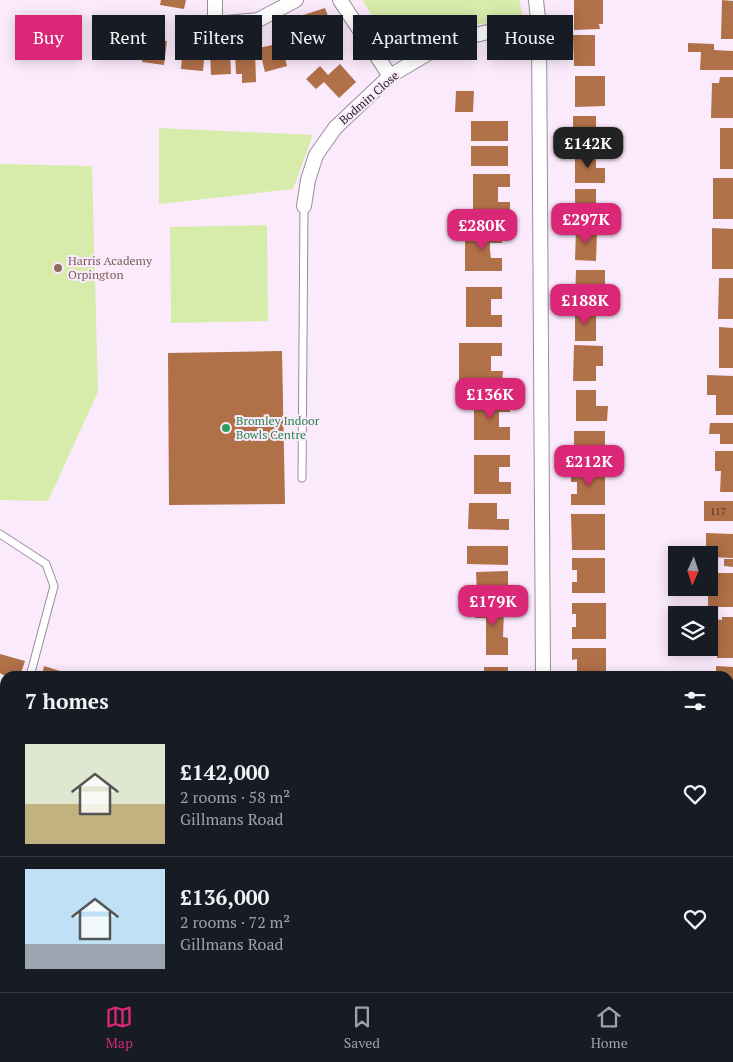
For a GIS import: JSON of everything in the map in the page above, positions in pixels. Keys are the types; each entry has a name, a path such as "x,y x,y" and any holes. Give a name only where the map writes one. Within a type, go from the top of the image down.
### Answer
{"street":[{"path":"215,0 215,24 258,20 296,0"},
{"path":"340,0 390,76"},
{"path":"536,0 538,15"},
{"name":"Bodmin Close","path":"304,206 308,180 316,155 335,128 390,76 447,42 487,32"},
{"path":"539,60 543,671"}],"lane":[{"path":"302,478 304,206"},
{"path":"0,534 46,564 54,586 31,671"}],"green space":[{"path":"362,0 519,0 523,15 487,15 487,23 477,24 477,15 372,15"},
{"path":"159,128 313,135 293,189 159,204"},
{"path":"0,164 92,166 98,392 48,501 0,500"},
{"path":"267,225 268,321 171,323 170,227"}],"building":[{"path":"161,0 186,0 184,9 160,5"},
{"path":"574,0 603,0 603,24 599,24 600,29 574,30"},
{"path":"722,0 733,1 733,39 721,39"},
{"path":"325,8 328,15 303,15"},
{"path":"573,35 595,35 595,66 574,66"},
{"path":"165,41 167,41 165,57"},
{"path":"688,43 714,44 714,50 733,51 733,70 700,70 701,52 688,52"},
{"path":"272,45 272,60 285,60 287,66 265,72 262,60 262,47"},
{"path":"142,60 165,60 164,65 142,62"},
{"path":"182,60 204,60 203,71 181,69"},
{"path":"210,60 230,60 231,74 211,75"},
{"path":"235,60 255,60 256,82 242,83 242,74 236,74"},
{"path":"340,64 356,82 339,98 324,82 316,89 306,79 320,66 328,75"},
{"path":"575,76 605,76 605,106 575,107"},
{"path":"720,77 733,77 733,118 711,118 712,83 719,83"},
{"path":"456,91 474,91 473,112 455,112"},
{"path":"573,116 596,116 596,146 573,146"},
{"path":"471,121 508,121 508,141 471,141"},
{"path":"720,128 733,128 733,169 720,169"},
{"path":"471,146 508,146 508,166 471,166"},
{"path":"575,153 596,153 596,168 605,168 605,183 575,183"},
{"path":"473,174 510,174 510,187 498,187 498,202 510,202 510,215 473,215"},
{"path":"713,178 733,178 733,219 713,219"},
{"path":"575,189 596,189 596,204 604,204 604,221 575,221"},
{"path":"712,228 733,229 733,269 712,269"},
{"path":"502,230 502,243 490,243 490,251 491,258 502,258 502,271 465,271 465,231"},
{"path":"576,230 597,230 596,261 575,260"},
{"path":"576,270 605,270 605,285 596,285 596,301 575,300"},
{"path":"719,278 733,278 733,319 718,319"},
{"path":"466,287 502,287 502,299 491,299 491,315 502,315 502,327 466,327"},
{"path":"575,310 596,310 596,341 575,341"},
{"path":"719,327 733,328 733,368 719,368"},
{"path":"459,343 502,343 502,356 491,356 491,371 503,371 502,384 459,384"},
{"path":"574,345 603,346 603,366 596,366 596,381 573,381"},
{"name":"Bromley Indoor Bowls Centre","path":"282,351 285,504 169,505 168,353"},
{"path":"707,375 733,376 733,415 716,415 716,395 707,395"},
{"path":"576,390 596,390 596,406 608,406 607,421 576,421"},
{"path":"474,399 510,399 510,412 499,412 499,427 510,427 510,440 474,440"},
{"path":"710,423 733,423 733,444 720,444 720,434 709,434"},
{"path":"574,431 605,431 605,461 574,461"},
{"path":"715,451 733,451 733,492 720,492 721,471 715,471"},
{"path":"474,455 510,455 510,467 499,467 499,482 511,482 511,494 474,494"},
{"path":"571,470 605,470 605,505 571,505 571,494 577,494 577,482 571,482"},
{"path":"704,501 733,501 733,521 704,521"},
{"path":"469,503 497,503 497,519 509,519 509,530 468,529"},
{"path":"571,514 605,514 605,550 572,550"},
{"path":"706,533 733,534 733,558 718,557 718,546 706,546"},
{"path":"467,546 508,546 508,565 467,564"},
{"path":"572,558 605,558 605,593 572,593 572,582 577,582 577,570 572,570"},
{"path":"724,559 733,559 733,567 724,566"},
{"path":"508,571 508,592 477,593 476,572"},
{"path":"718,573 733,573 733,607 708,606 708,596 718,596"},
{"path":"475,602 502,602 502,610 504,610 503,637 508,638 508,655 486,655 486,618 475,618"},
{"path":"572,603 606,603 606,639 572,639 572,627 576,627 576,614 572,614"},
{"path":"722,617 733,617 733,658 717,658 718,620 722,620"},
{"path":"572,648 606,648 606,671 577,671 577,659 572,660"},
{"path":"0,654 25,661 22,671 0,671"},
{"path":"44,666 60,671 43,671"},
{"path":"716,666 733,667 733,671 716,671"},
{"path":"484,667 508,667 508,671 484,671"}],"place":[{"name":"Harris Academy Orpington","path":"58,268"},
{"name":"Bromley Indoor Bowls Centre","path":"226,428"}]}
